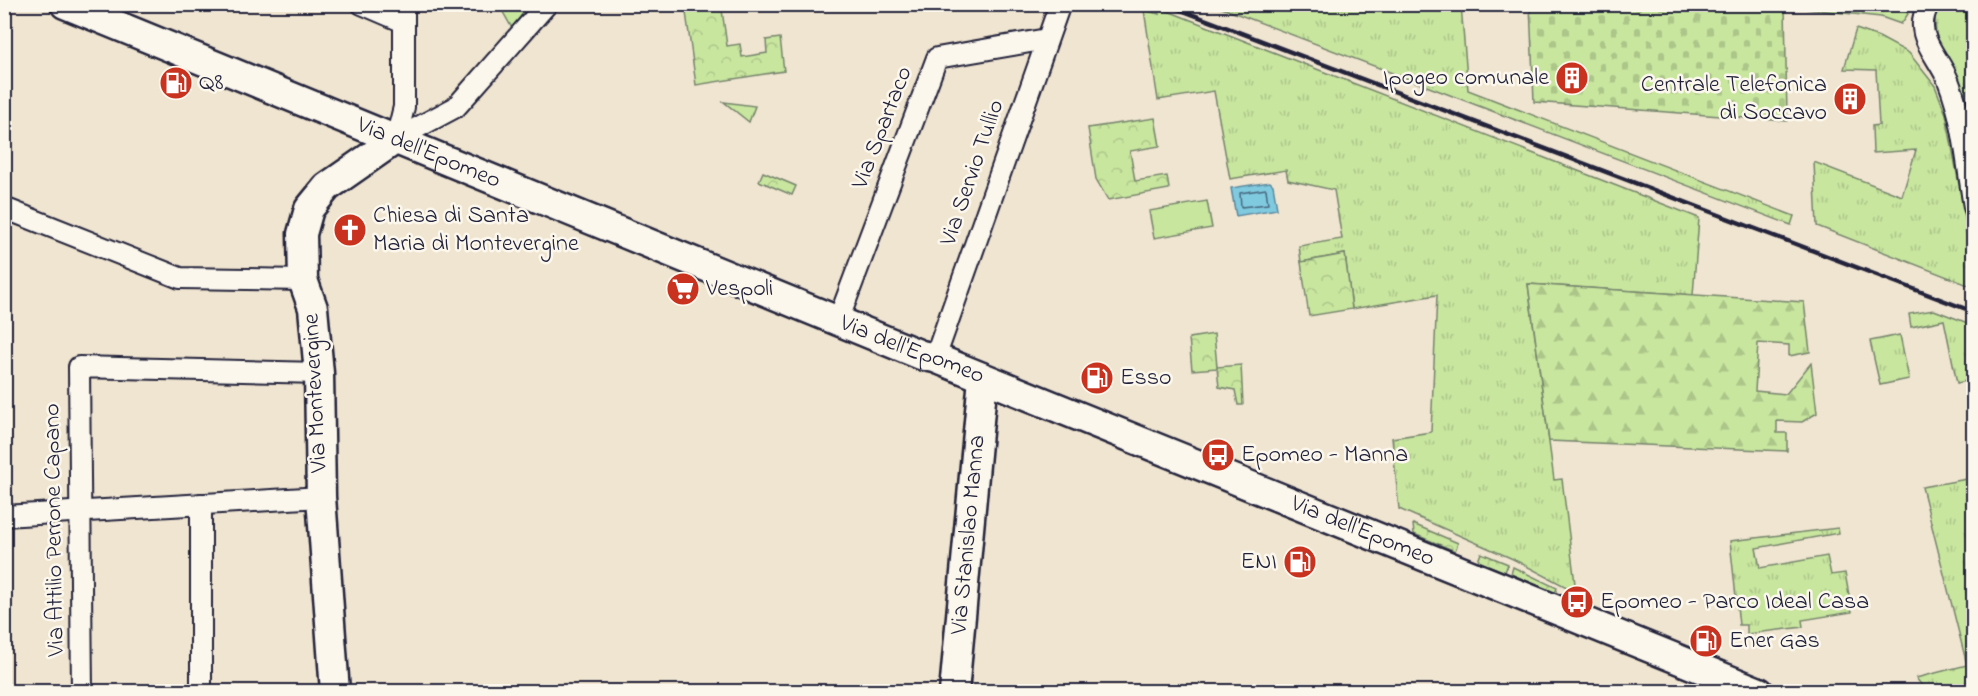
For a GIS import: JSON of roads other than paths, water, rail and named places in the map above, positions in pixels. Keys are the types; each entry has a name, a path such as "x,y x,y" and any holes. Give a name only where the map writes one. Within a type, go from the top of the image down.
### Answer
{"street":[{"name":"Via dell'Epomeo","path":"65,4 838,321 935,358 1759,692"},
{"path":"362,4 404,13 404,107 396,139"},
{"path":"396,139 456,108 547,4"},
{"name":"Via Servio Tullio","path":"935,358 1060,4"},
{"path":"1929,4 1922,23 1923,34 1947,78 1957,108 1974,207"},
{"name":"Via Spartaco","path":"838,321 937,58 1047,39"},
{"name":"Via Montevergine","path":"335,692 321,497 319,373 313,308 303,280 302,234 309,209 327,187 396,139"},
{"path":"4,208 180,278 303,280"},
{"name":"Via Attilio Perrone Capano","path":"82,692 79,367 319,373"},
{"name":"Via Stanislao Manna","path":"954,692 982,378"},
{"path":"4,516 321,497"},
{"path":"201,504 201,692"}],"water":[{"path":"1270,182 1273,185 1277,209 1236,216 1231,188"}],"railway":[{"path":"1165,4 1974,312"}],"place":[{"name":"Ipogeo comunale","path":"1572,78"},
{"name":"Q8","path":"176,83"},
{"name":"Centrale Telefonica di Soccavo","path":"1850,99"},
{"name":"Chiesa di Santa Maria di Montevergine","path":"350,230"},
{"name":"Vespoli","path":"683,289"},
{"name":"Esso","path":"1097,378"},
{"name":"Epomeo - Manna","path":"1218,455"},
{"name":"ENI","path":"1300,562"},
{"name":"Epomeo - Parco Ideal Casa","path":"1577,602"},
{"name":"Ener Gas","path":"1706,641"}]}
